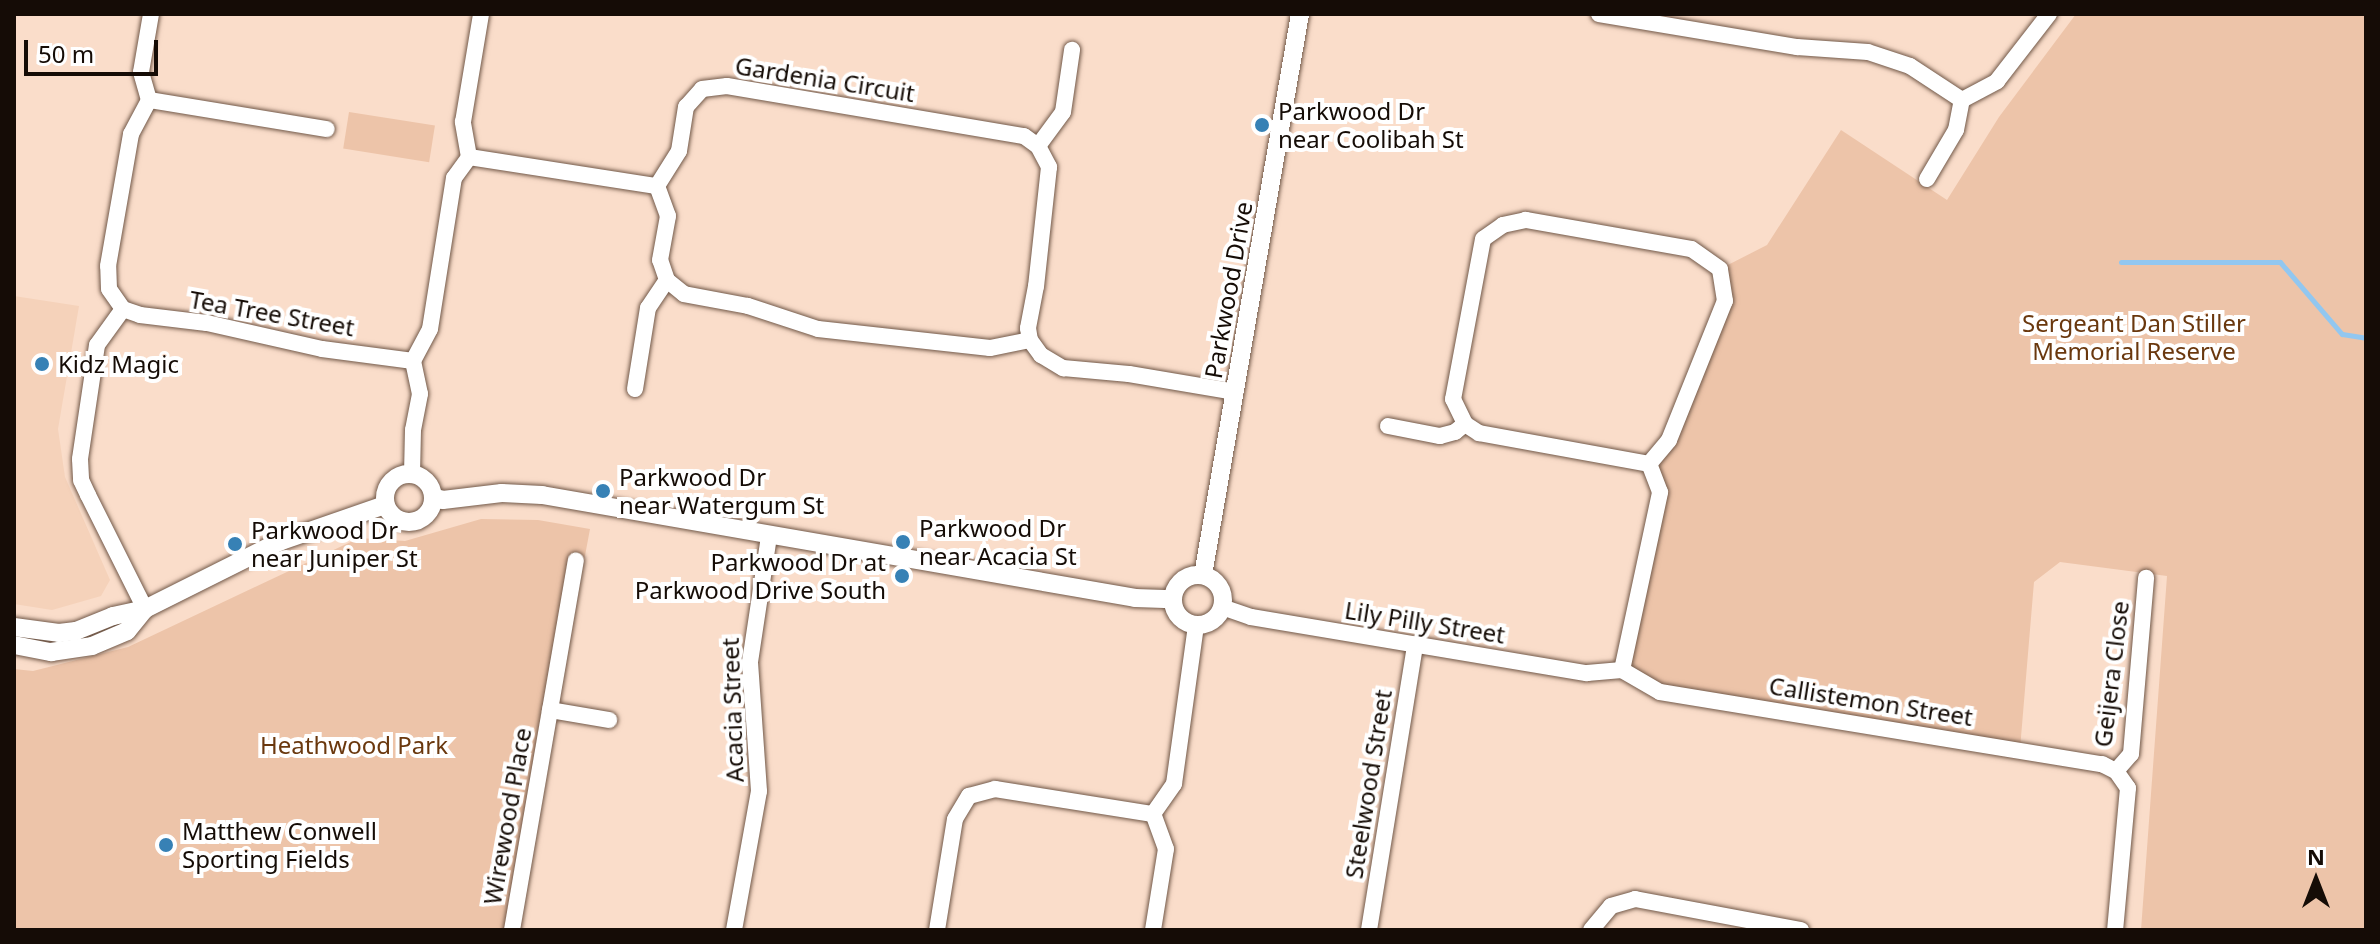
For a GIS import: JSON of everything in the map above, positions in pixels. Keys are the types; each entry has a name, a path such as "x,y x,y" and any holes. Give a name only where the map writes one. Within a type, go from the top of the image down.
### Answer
{"street":[{"path":"145,609 81,480 80,459 97,345 123,309 109,289 108,266 131,134 149,100 141,72 151,14"},
{"path":"412,474 413,430 420,394 413,361 430,329 454,178 469,157 463,122 481,14"},
{"name":"Parkwood Drive","path":"1203,575 1300,14"},
{"path":"1599,14 1797,47 1868,52 1910,66 1962,100"},
{"path":"1962,100 1997,81 2049,14"},
{"path":"1072,50 1063,112 1038,146 1049,167 1036,286 1029,317 1030,340 1041,355 1063,368 1129,374 1235,392"},
{"name":"Gardenia Circuit","path":"657,186 679,151 686,107 702,89 727,86 1024,136 1038,146"},
{"path":"149,100 327,129"},
{"path":"1927,179 1956,130 1962,100"},
{"path":"469,157 657,186 668,216 660,260 667,280 684,294 748,306 818,329 974,347 1006,346 1030,340"},
{"path":"1526,220 1691,249 1720,269 1725,301 1669,440 1649,464 1479,433 1465,424 1453,399 1483,239 1503,225 1526,220"},
{"path":"635,389 648,308 667,280"},
{"name":"Tea Tree Street","path":"123,309 140,315 207,323 322,349 413,361"},
{"path":"1388,426 1440,436 1455,432 1465,424"},
{"path":"1622,670 1660,492 1649,464"},
{"path":"412,474 427,482 433,497 427,514 412,522 391,514 385,505 391,482 412,474"},
{"path":"433,497 443,500 502,493 542,495 1135,598 1172,599"},
{"path":"14,627 59,633 76,631 113,616 145,609 281,541 385,505"},
{"name":"Acacia Street","path":"734,930 759,791 750,662 769,536"},
{"name":"Wirewood Place","path":"512,930 576,560"},
{"path":"1194,575 1203,575 1219,586 1222,607 1213,620 1196,625 1179,617 1172,599 1178,583 1194,575"},
{"name":"Geijera Close","path":"2116,771 2131,754 2146,578"},
{"name":"Lily Pilly Street","path":"1222,607 1251,617 1587,673 1622,670"},
{"path":"14,645 51,652 92,646 127,631 145,609"},
{"path":"1153,814 1174,784 1196,625"},
{"name":"Steelwood Street","path":"1369,930 1415,645"},
{"name":"Callistemon Street","path":"1622,670 1660,692 2043,752 2102,764 2116,771"},
{"name":"Wirewood Place","path":"550,710 609,720"},
{"path":"2115,930 2128,788 2116,771"},
{"path":"937,930 955,819 969,796 995,789 1153,814"},
{"path":"1153,814 1166,849 1153,930"},
{"path":"1591,930 1611,906 1635,899 1801,930"}],"shaded area":[{"path":"14,296 79,306 58,429 65,477 110,580 101,596 52,610 14,604"}],"green space":[{"name":"Sergeant Dan Stiller Memorial Reserve","path":"2076,14 2366,14 2366,930 2141,930 2167,576 2060,562 2034,582 2020,749 1660,692 1622,670 1660,492 1649,464 1669,440 1725,301 1720,269 1767,245 1841,130 1947,200 1999,117"},
{"path":"349,112 435,126 429,162 343,149"},
{"name":"Heathwood Park","path":"481,519 538,520 590,529 584,561 576,560 512,930 14,930 14,669 33,671 128,647 359,538 405,541"}],"waterway":[{"path":"2121,262 2280,262 2342,334 2366,338"}],"place":[{"name":"Parkwood Dr near Coolibah St","path":"1262,125"},
{"name":"Kidz Magic","path":"42,364"},
{"name":"Parkwood Dr near Watergum St","path":"603,491"},
{"name":"Parkwood Dr near Acacia St","path":"903,542"},
{"name":"Parkwood Dr near Juniper St","path":"235,544"},
{"name":"Parkwood Dr at Parkwood Drive South","path":"902,576"},
{"name":"Matthew Conwell Sporting Fields","path":"166,845"}]}
